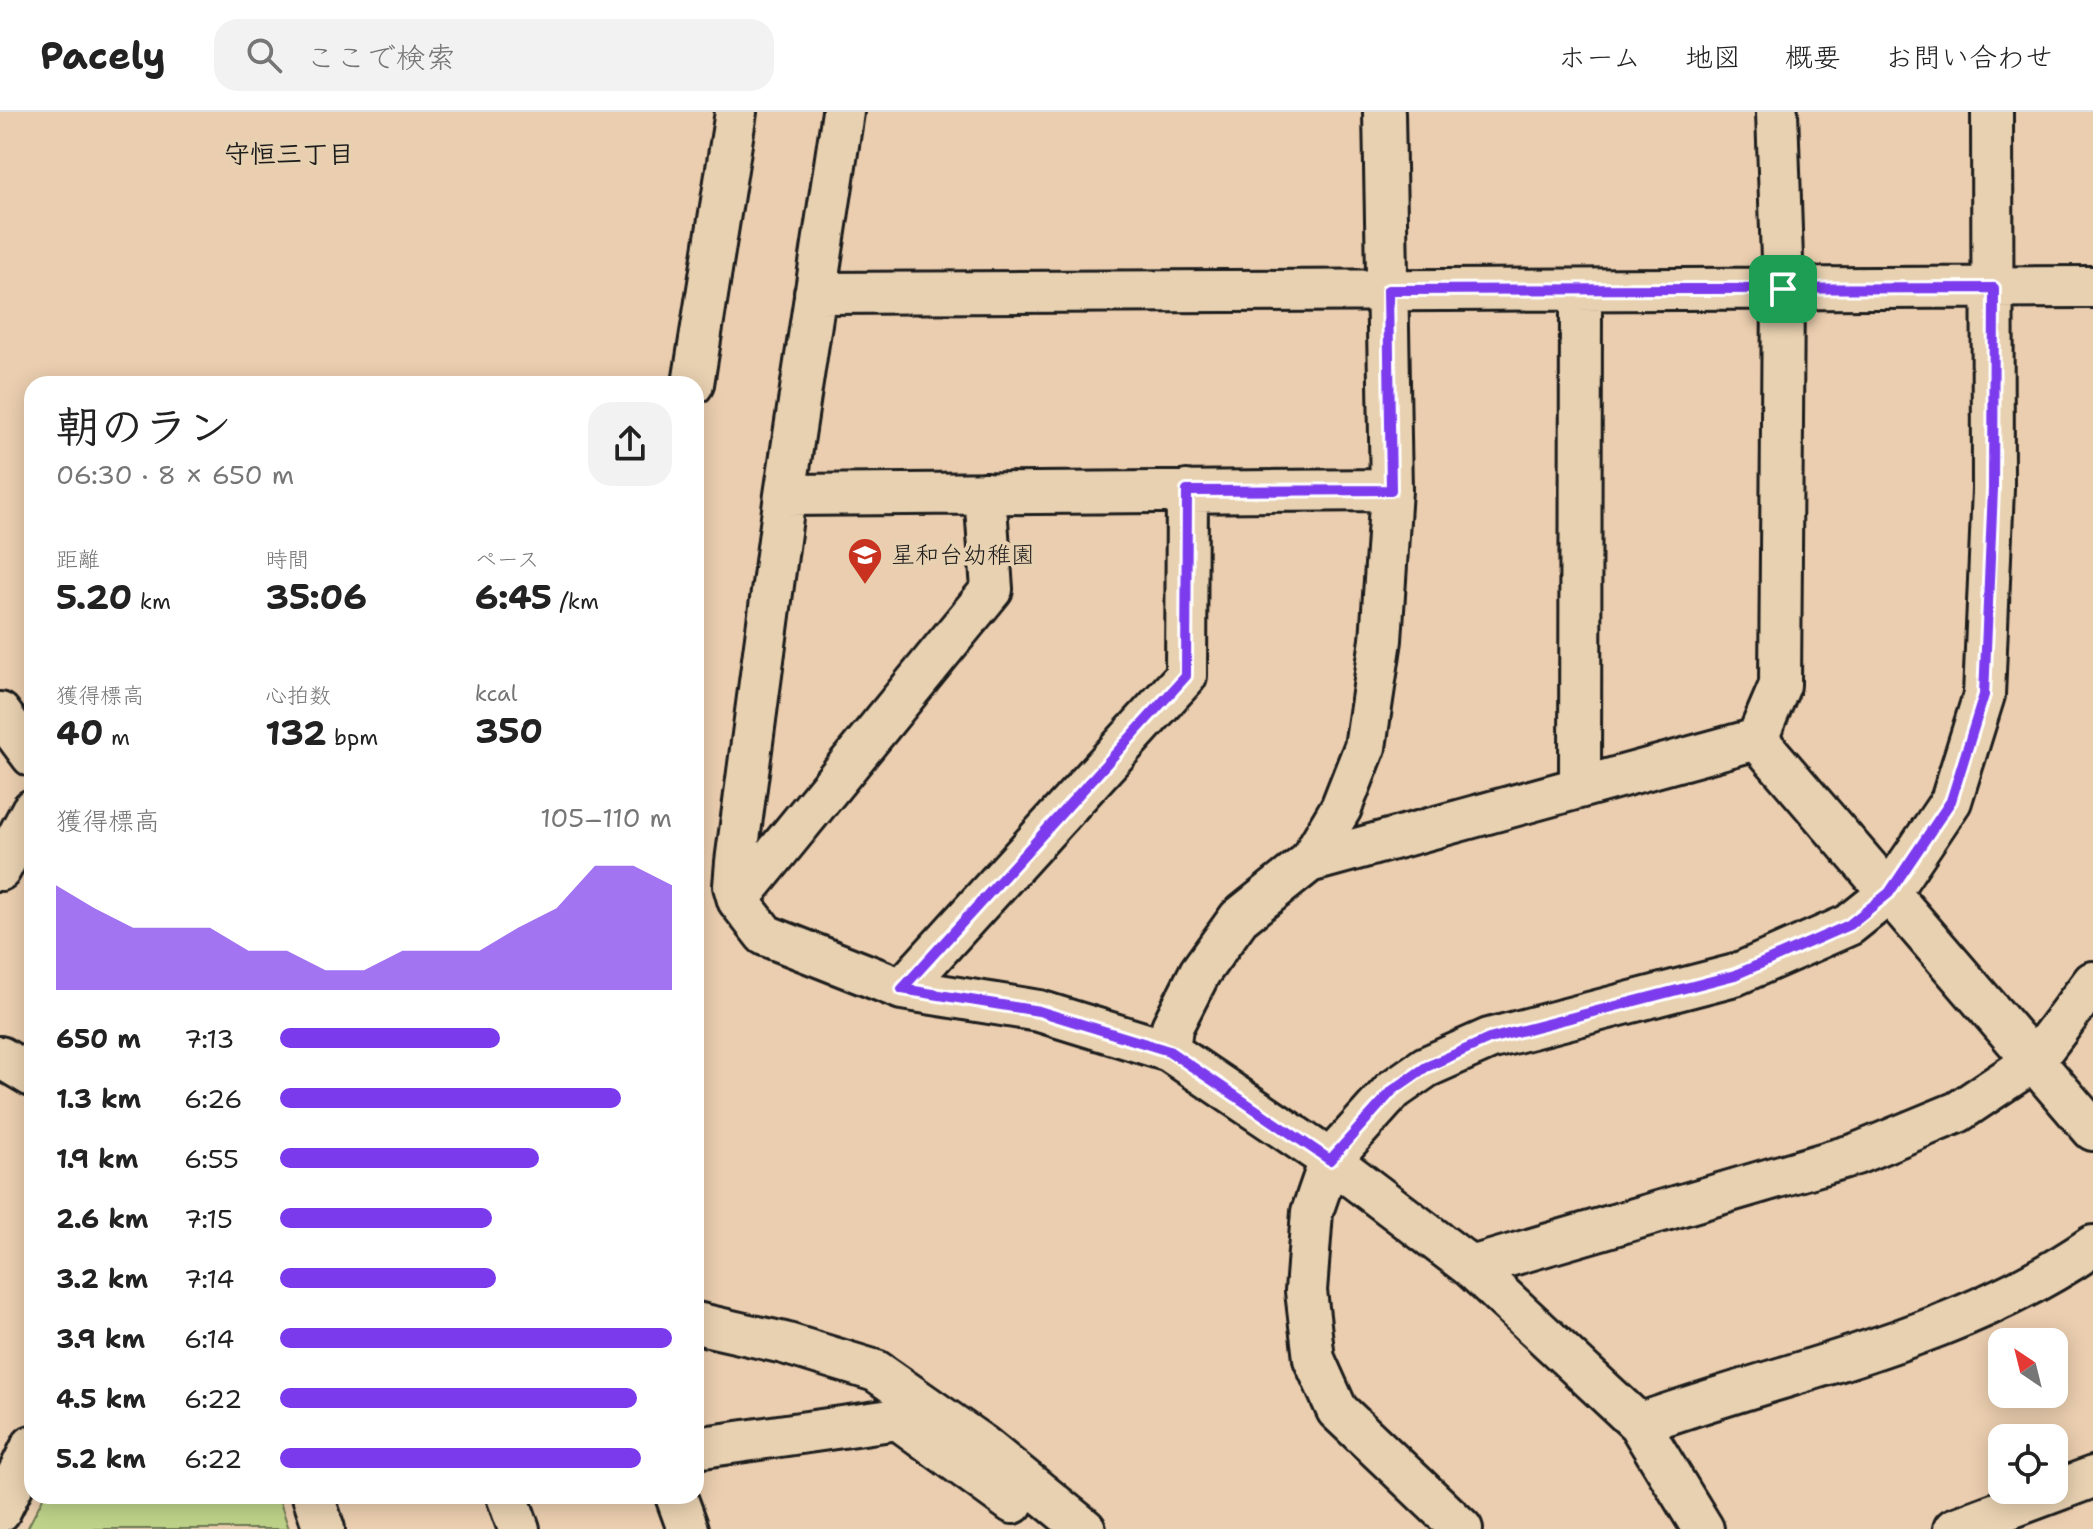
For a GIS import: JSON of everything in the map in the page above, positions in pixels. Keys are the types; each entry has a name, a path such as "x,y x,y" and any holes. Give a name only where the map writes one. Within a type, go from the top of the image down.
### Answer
{"street":[{"path":"694,376 736,112"},
{"path":"843,112 785,495 736,862 734,886 738,900 765,935 902,989 1039,1011 1169,1051 1330,1160 1471,1267 1639,1424 1703,1529"},
{"path":"1169,1051 1172,1027 1200,972 1239,918 1309,862 1341,808 1365,747 1381,640 1391,490 1384,112"},
{"path":"1757,739 1780,685 1783,289 1777,112"},
{"path":"1462,1529 1337,1410 1314,1359 1306,1291 1312,1212 1330,1160 1393,1090 1426,1067 1489,1039 1735,975 1849,925 1889,893 1951,801 1984,695 1993,489 1992,112"},
{"path":"815,293 2093,287"},
{"path":"1580,787 1581,290"},
{"path":"785,495 1391,490"},
{"path":"902,989 1186,676 1187,491"},
{"path":"738,900 992,589 985,493"},
{"path":"0,713 24,745"},
{"path":"1757,739 2093,1130"},
{"path":"1309,862 1757,739"},
{"path":"0,870 24,825"},
{"path":"1471,1267 1856,1154 1958,1112 2034,1061 2093,982"},
{"path":"0,1057 24,1071"},
{"path":"1639,1424 1703,1401 1872,1352 1945,1325 2063,1266 2093,1246"},
{"path":"704,1325 784,1343 876,1371 983,1446 1085,1529"},
{"path":"704,1447 898,1419 1049,1529"},
{"path":"0,1511 24,1462"},
{"path":"1954,1529 2093,1477"},
{"path":"316,1504 324,1529"},
{"path":"510,1504 519,1529"},
{"path":"679,1504 688,1529"}],"green space":[{"path":"40,1504 281,1504 289,1529 27,1529"}],"place":[{"name":"星和台幼稚園","path":"865,586"}],"district":[{"name":"守恒三丁目","path":"289,153"}],"route":[{"path":"1994,288 1993,489 1984,695 1951,801 1889,893 1849,925 1735,975 1489,1039 1426,1067 1393,1090 1330,1160 1169,1051 1039,1011 902,989 1186,676 1187,491 1391,490 1388,290 1783,289 1994,288"}]}
